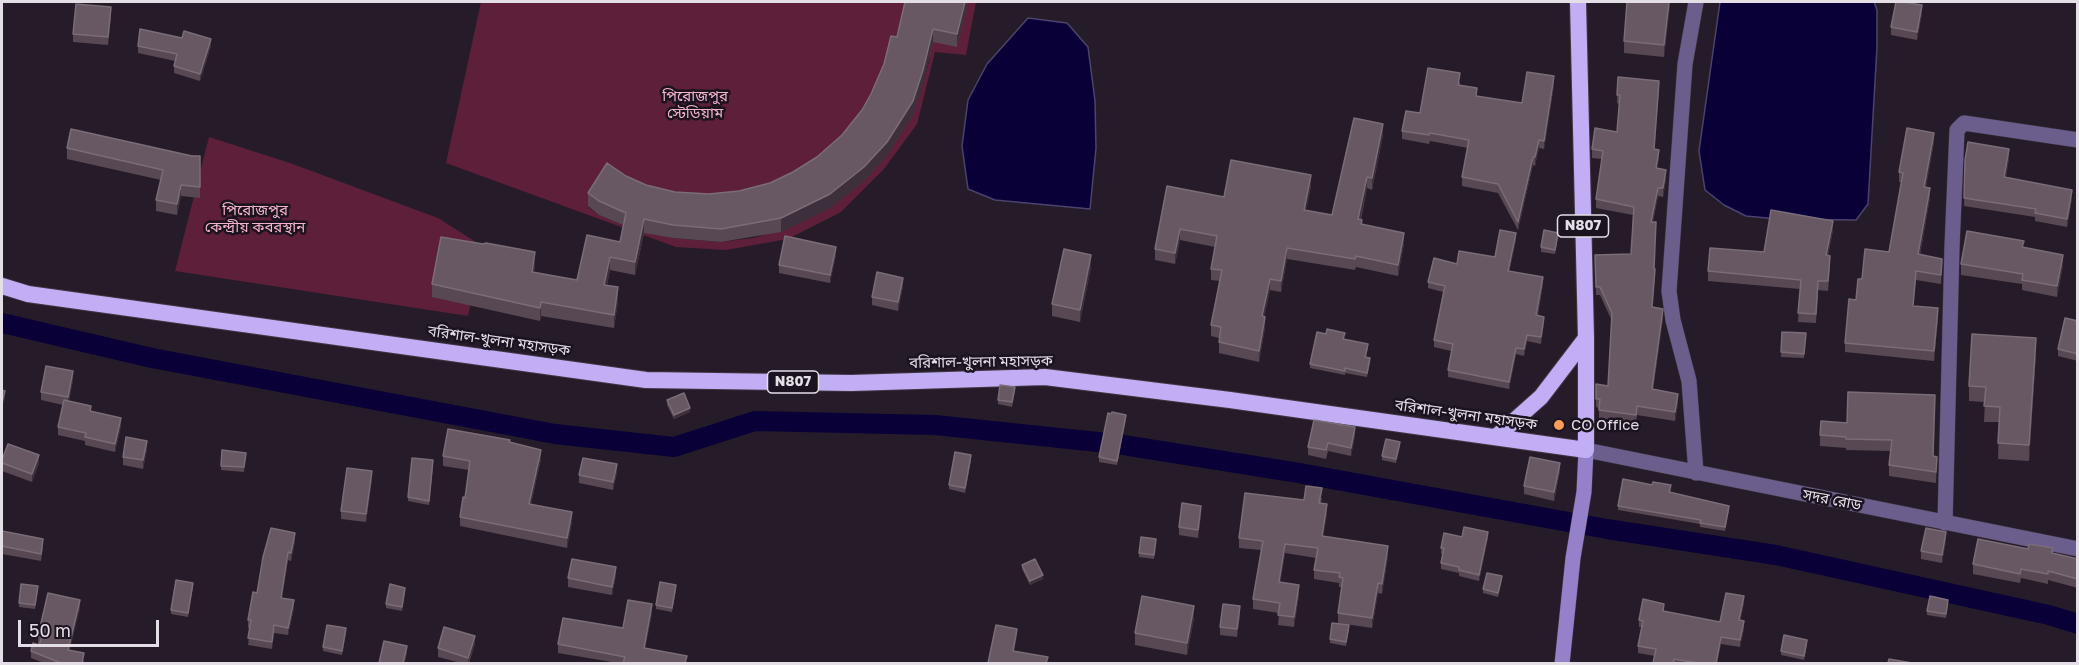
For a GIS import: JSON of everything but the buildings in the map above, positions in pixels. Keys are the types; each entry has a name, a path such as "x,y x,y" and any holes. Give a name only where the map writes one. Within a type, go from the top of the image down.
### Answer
{"highway":[{"name":"N807","path":"1578,2 1586,338 1586,450"},
{"name":"বরিশাল-খুলনা মহাসড়ক","path":"2,286 28,294 646,380 851,383 1045,377 1496,436 1586,450"},
{"path":"1496,436 1541,397 1586,338"}],"main road":[{"path":"1562,663 1573,558 1584,492 1586,450"}],"street":[{"path":"1695,2 1685,64 1669,291 1673,320 1689,381 1696,474"},
{"path":"1945,523 1957,130 1964,123 2078,140"},
{"name":"সদর রোড","path":"1586,450 1696,474 2078,549"}],"green space":[{"name":"পিরোজপুর স্টেডিয়াম","path":"481,2 976,2 966,55 935,52 917,124 884,169 841,212 788,239 726,250 676,247 446,163","holes":["930,58 913,115 887,155 864,181 830,208 787,229 753,238 721,242 673,238 637,231 599,215 588,207 781,191 871,108"]},
{"name":"পিরোজপুর কেন্দ্রীয় কবরস্থান","path":"209,137 290,163 438,218 482,246 468,316 175,271"}],"shaded area":[{"path":"1720,2 1874,2 1877,10 1877,47 1868,204 1856,220 1778,219 1746,216 1724,205 1705,190 1699,151"},
{"path":"1028,18 1067,23 1088,47 1095,101 1096,148 1090,209 995,200 968,189 962,146 968,100 987,64"}],"waterway":[{"path":"2,323 152,358 555,434 674,447 755,421 935,425 1117,444 1299,473 1607,529 1776,555 2049,615 2078,624"}],"place":[{"name":"CO Office","path":"1559,425"}]}
